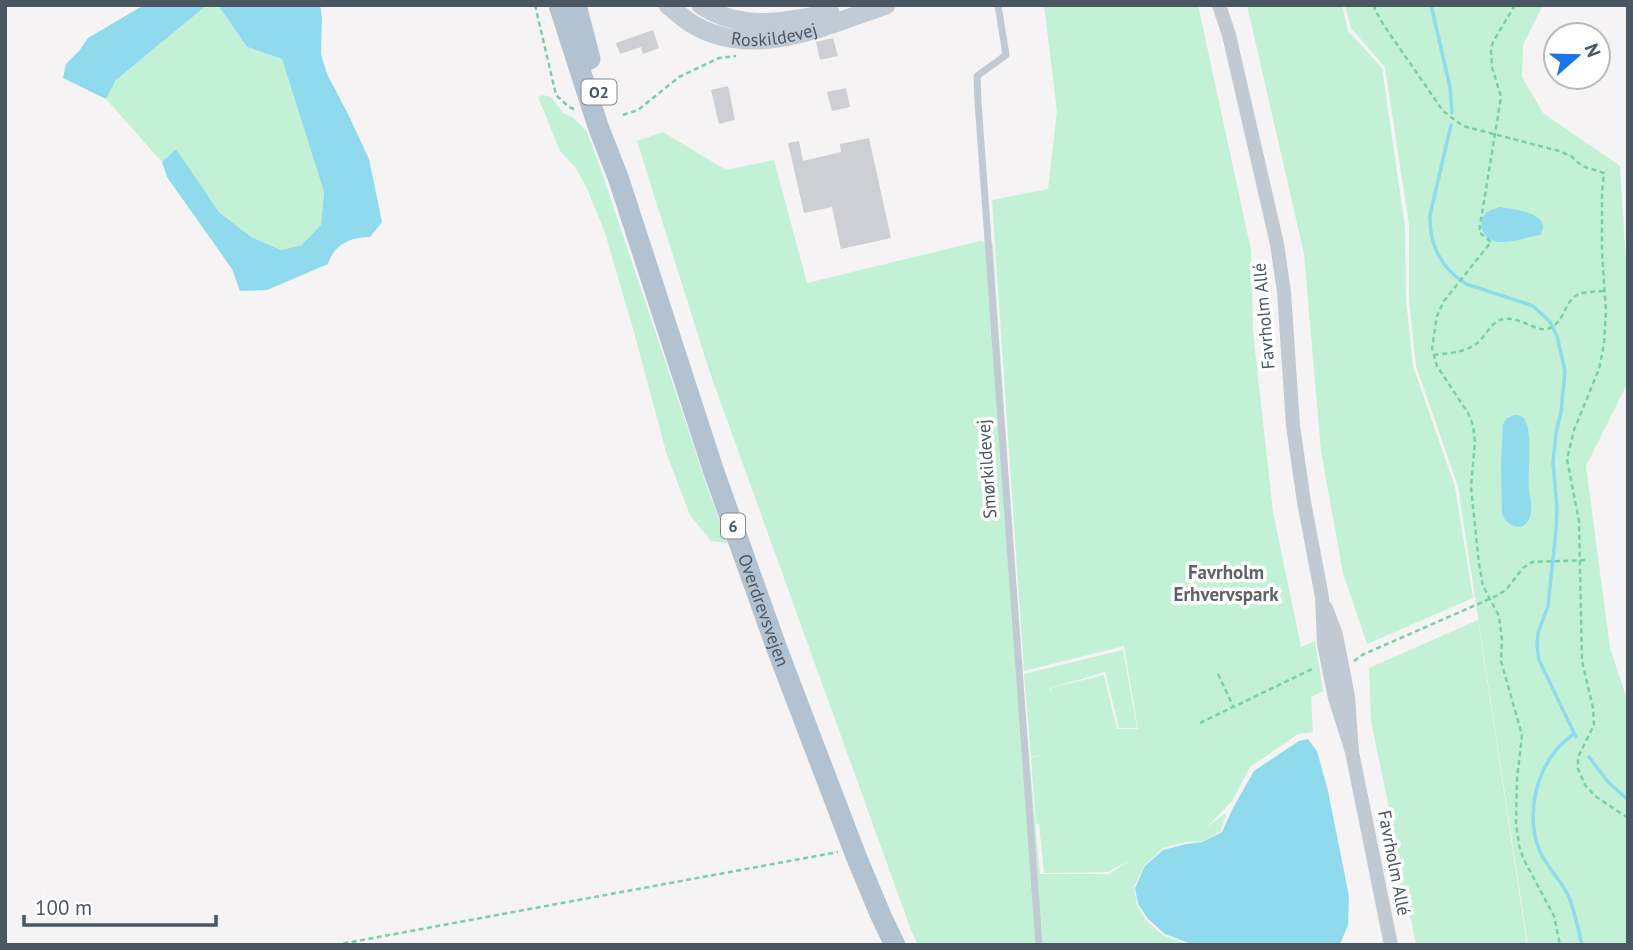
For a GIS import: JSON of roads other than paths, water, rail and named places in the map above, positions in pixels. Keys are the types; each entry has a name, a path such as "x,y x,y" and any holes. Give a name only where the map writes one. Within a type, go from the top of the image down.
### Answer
{"main road":[{"name":"Overdrevsvejen","path":"559,5 714,472 854,850 895,945"},
{"path":"570,5 587,46"},
{"name":"Overdrevsvejen","path":"576,5 619,180"},
{"name":"Overdrevsvejen","path":"881,916 888,945"}],"street":[{"name":"Roskildevej","path":"668,5 690,23 715,34 749,41 780,39 886,5"},
{"name":"Roskildevej","path":"701,5 733,19 761,24 788,22 872,5"},
{"name":"Favrholm Allé","path":"1219,5 1229,35"},
{"name":"Favrholm Allé","path":"1224,5 1277,244 1284,292 1297,457 1322,597 1322,628 1335,664 1335,698 1352,752 1391,944"}],"lane":[{"name":"Smørkildevej","path":"998,5 1006,55 977,76 978,102 1039,945"}],"water":[{"path":"144,5 207,5 116,80 106,99 63,78 66,64 88,38"},
{"path":"218,5 320,5 321,54 327,74 369,159 382,222 370,237 356,238 344,243 334,251 328,264 267,290 240,291 232,269 167,177 162,162 176,149 219,212 251,237 281,250 302,245 321,225 324,192 282,59 247,47"},
{"path":"1499,207 1537,217 1543,228 1540,235 1505,242 1489,239 1482,230 1482,220 1489,211"},
{"path":"1514,415 1524,419 1529,437 1531,511 1527,522 1520,527 1511,525 1502,514 1503,424 1507,418"},
{"path":"1308,739 1317,751 1328,791 1349,896 1348,925 1340,944 1194,945 1165,934 1148,919 1138,904 1135,888 1145,866 1163,850 1202,842 1222,832 1254,771 1299,741"}],"waterway":[{"path":"1431,5 1450,87 1452,113"},
{"path":"1451,125 1430,215 1432,236 1438,254 1450,271 1466,284 1533,306 1550,322 1557,336 1565,371 1553,462 1556,530 1548,606 1538,633 1537,646 1539,660 1576,737"},
{"path":"1574,734 1561,744 1542,773 1533,823 1542,856 1569,897 1582,945"},
{"path":"1589,757 1608,782 1628,800"}],"district":[{"name":"Favrholm Erhvervspark","path":"1226,583"}]}
